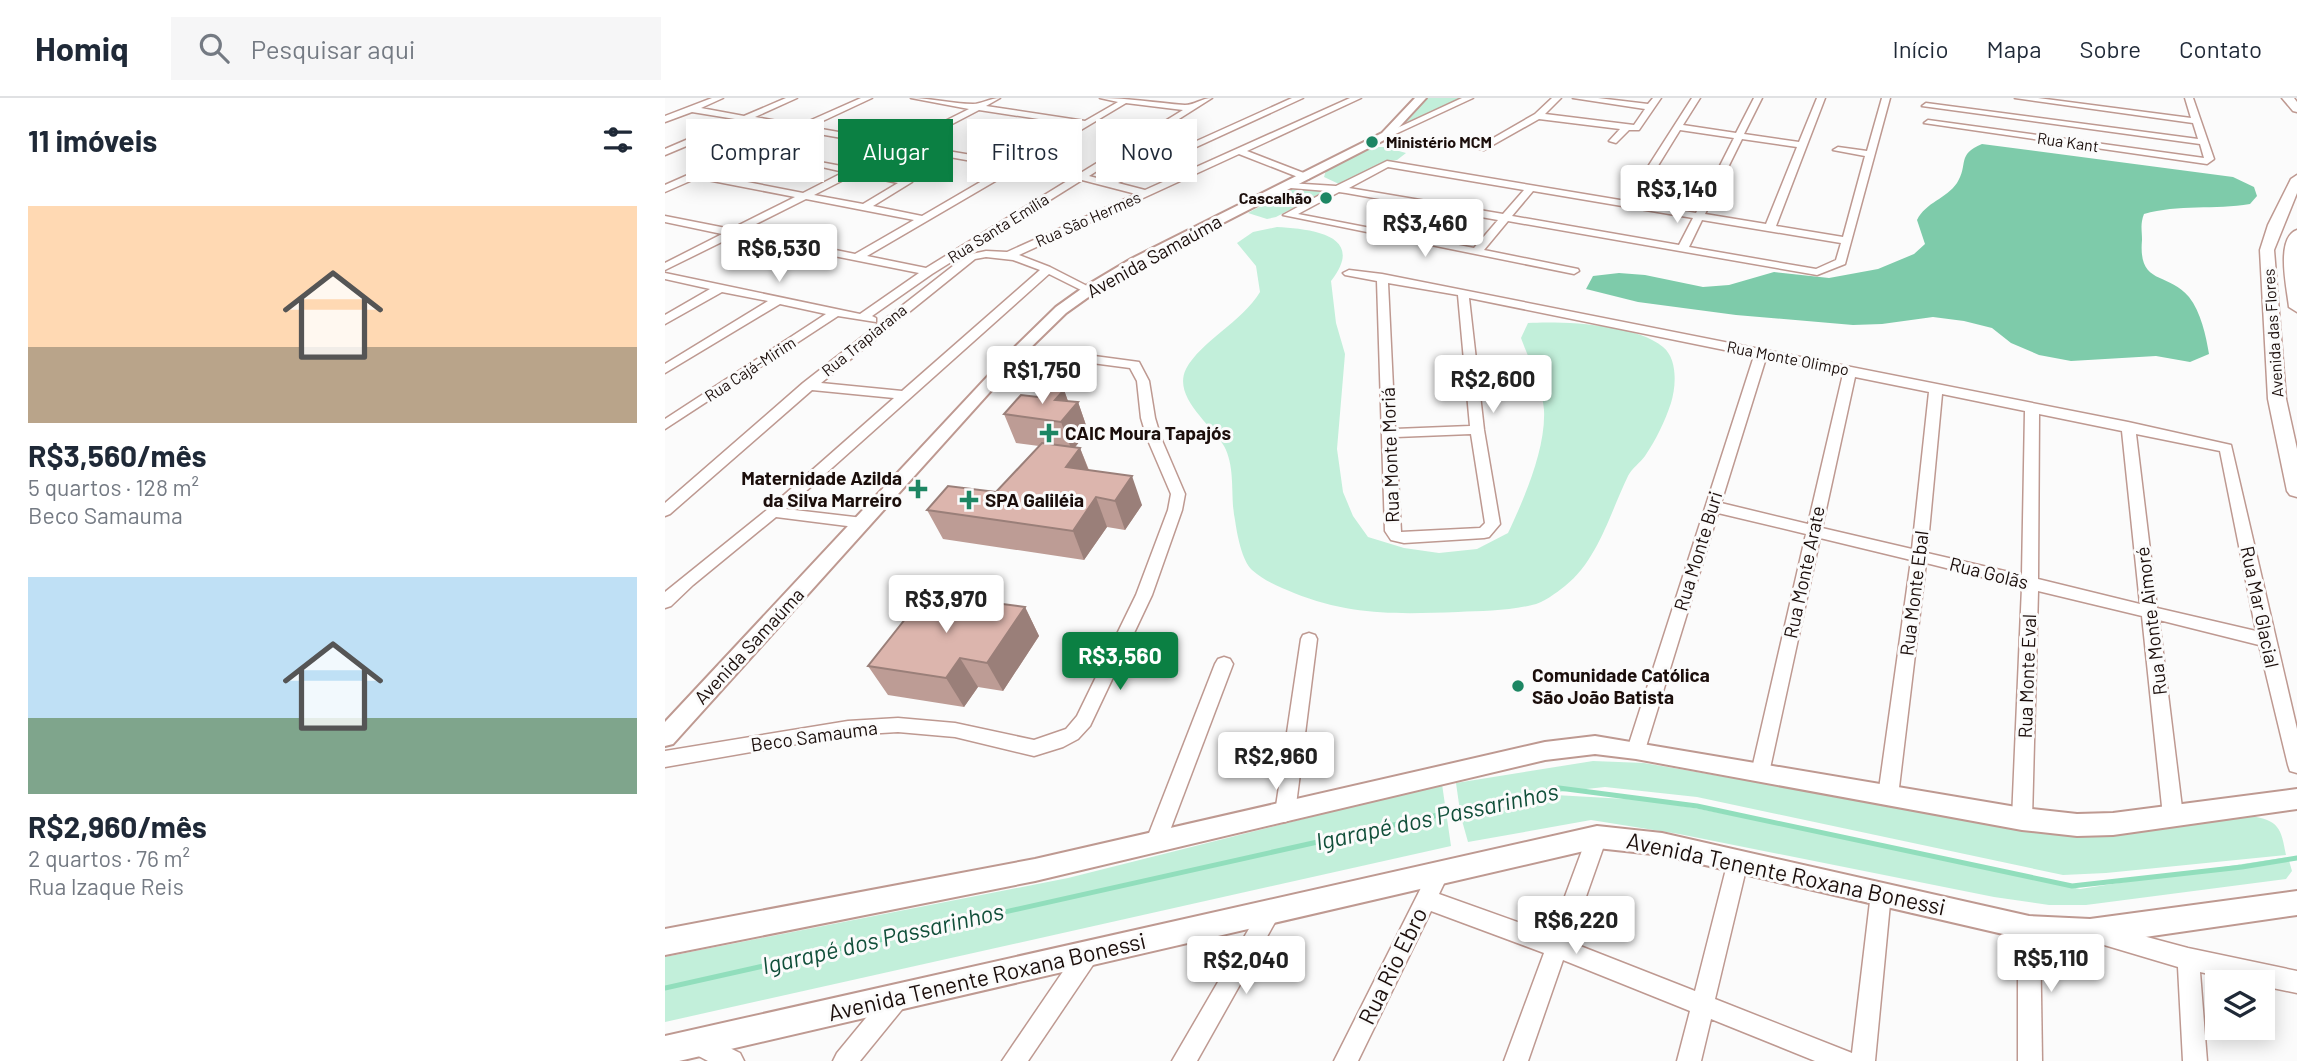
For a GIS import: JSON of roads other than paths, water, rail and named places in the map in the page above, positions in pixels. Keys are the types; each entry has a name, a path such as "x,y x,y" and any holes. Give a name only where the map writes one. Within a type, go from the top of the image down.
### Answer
{"main road":[{"path":"2288,98 2297,109"},
{"name":"Avenida das Flores","path":"2297,179 2275,225 2267,250 2277,400 2297,490"},
{"name":"Avenida das Flores","path":"2297,234 2290,254 2297,307"}],"street":[{"path":"665,119 719,98"},
{"path":"665,152 793,98"},
{"path":"820,119 868,98"},
{"path":"915,98 1088,124"},
{"path":"953,121 996,98"},
{"path":"1104,98 1190,108"},
{"name":"Rua Santa Emília","path":"1082,176 1208,98"},
{"path":"1109,184 1299,98"},
{"name":"Rua São Hermes","path":"1011,254 1357,98"},
{"name":"Avenida Samaúma","path":"665,737 1020,350 1061,310 1136,262 1309,180 1385,135 1421,98"},
{"path":"1385,135 1469,98"},
{"path":"1482,148 1538,116 1557,98"},
{"path":"1577,98 1651,107"},
{"path":"1613,141 1631,128 1657,98"},
{"path":"1630,203 1696,98"},
{"path":"1682,250 1758,98"},
{"path":"1770,227 1821,98"},
{"path":"1239,151 1309,180 1340,189 1809,272 1824,271 1841,262 1868,154 1886,98"},
{"path":"2019,98 2139,109 2197,121"},
{"path":"1927,106 1988,110 2204,142 2189,98"},
{"path":"1082,127 1124,99"},
{"path":"692,109 750,119"},
{"path":"1986,131 1988,110"},
{"path":"1538,116 1631,128"},
{"path":"1567,134 1582,122"},
{"name":"Rua Kant","path":"1928,123 2207,161 2209,159 2204,142"},
{"path":"1677,127 1804,145"},
{"path":"1838,150 1868,154"},
{"path":"1574,271 1288,215 1384,164 1847,241"},
{"path":"1082,177 1145,193"},
{"path":"665,274 734,233 838,179"},
{"path":"665,189 686,180"},
{"path":"1309,180 1340,189"},
{"path":"729,182 923,219"},
{"path":"865,207 908,182"},
{"path":"858,257 987,182"},
{"name":"Rua Santa Emília","path":"862,318 928,272 1073,182"},
{"path":"1476,253 1531,187"},
{"path":"665,219 928,272"},
{"name":"Rua Trapiarana","path":"665,511 808,386 971,257 992,251 1011,254 1089,290"},
{"path":"665,602 773,512 1046,271"},
{"name":"Rua Monte Olimpo","path":"1349,273 1383,277 1761,352 2226,448"},
{"path":"665,274 885,323"},
{"name":"Rua Monte Moriá","path":"1383,277 1391,501 1393,531 1396,536 1444,538 1490,530 1493,524 1477,429"},
{"path":"665,320 720,288"},
{"path":"1390,433 1477,429 1464,293"},
{"path":"665,369 778,300"},
{"name":"Rua Cajá-Mirim","path":"665,425 835,313"},
{"name":"Beco Samauma","path":"665,759 848,728 898,725 955,730 1034,748 1057,742 1072,734 1084,721 1144,595 1175,510 1178,494 1154,438 1143,381 1135,365 1020,350"},
{"name":"Rua Monte Buri","path":"1636,750 1761,352"},
{"name":"Rua Monte Arate","path":"1760,773 1850,370"},
{"path":"808,386 905,395"},
{"name":"Rua Monte Ebal","path":"1888,796 1919,555 1936,389"},
{"name":"Rua Monte Eval","path":"2022,819 2030,583 2032,408"},
{"name":"Rua Monte Aimoré","path":"2128,426 2173,816"},
{"name":"Rua Mar Glacial","path":"2226,448 2266,640 2297,765"},
{"name":"Rua Golãs","path":"1711,506 2266,640"},
{"path":"773,512 863,523"},
{"path":"1285,813 1309,639"},
{"path":"1156,841 1224,664"},
{"path":"665,942 1035,870 1285,813 1446,772 1545,751 1595,745 2022,819 2077,825 2173,816 2297,799"},
{"path":"1516,1061 1597,837"},
{"name":"Avenida Tenente Roxana Bonessi","path":"676,1050 1089,952 1597,837 1662,844 2029,928 2091,932 2297,903"},
{"path":"1689,1061 1738,861"},
{"name":"Rua Rio Ebro","path":"1346,1061 1440,871"},
{"path":"1863,1061 1881,893"},
{"path":"1426,899 1557,947 1844,1061"},
{"path":"1184,1061 1271,910"},
{"path":"2029,928 2029,1061"},
{"path":"2091,932 2188,959 2297,982"},
{"path":"1014,1061 1089,952"},
{"path":"2188,959 2195,1061"},
{"path":"845,1061 896,999"},
{"path":"676,1050 732,1061"}],"waterway":[{"name":"Igarapé dos Passarinhos","path":"665,988 1559,788 1697,806 2072,886 2242,867 2297,858"}],"place":[{"name":"Ministério MCM","path":"1372,142"},
{"name":"Cascalhão","path":"1326,198"},
{"name":"CAIC Moura Tapajós","path":"1049,433"},
{"name":"Maternidade Azilda da Silva Marreiro","path":"918,489"},
{"name":"SPA Galiléia","path":"969,500"},
{"name":"Comunidade Católica São João Batista","path":"1518,686"}]}
